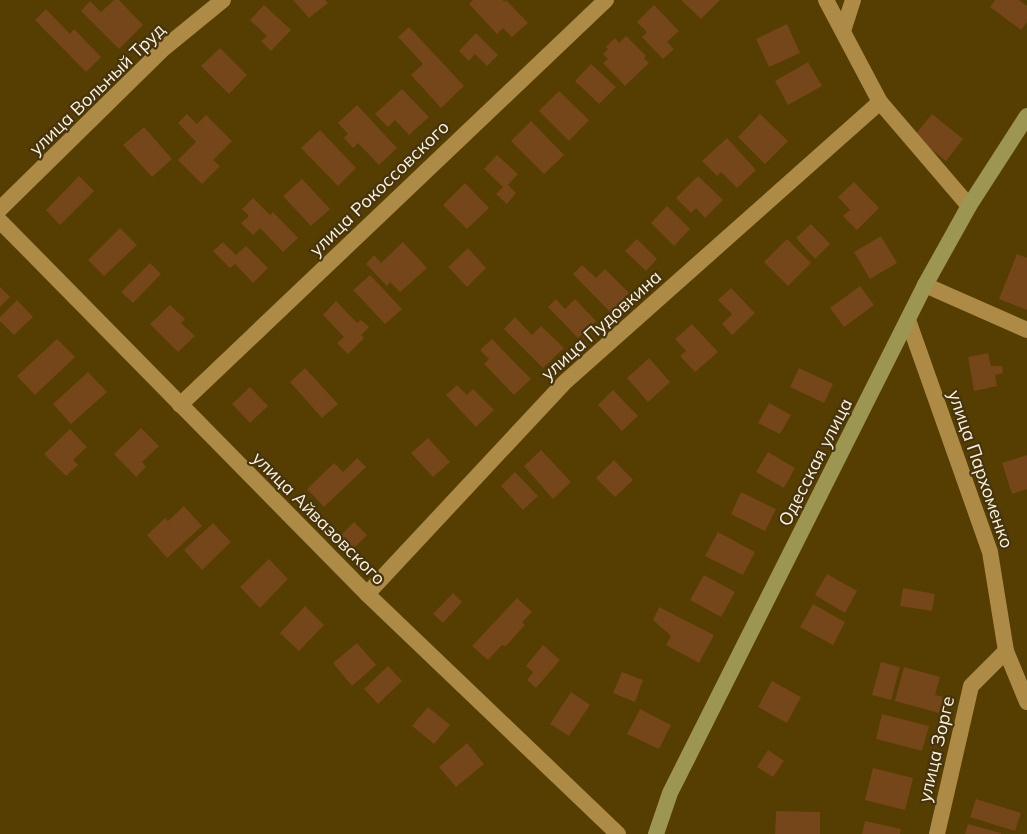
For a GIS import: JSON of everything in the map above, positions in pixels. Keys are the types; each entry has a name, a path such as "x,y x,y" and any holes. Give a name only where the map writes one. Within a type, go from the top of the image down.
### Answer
{"main road":[{"name":"Одесская улица","path":"656,834 670,794 925,285 969,206 1027,116"}],"street":[{"name":"улица Вольный Труд","path":"0,209 163,49 224,0"},
{"name":"улица Рокоссовского","path":"180,405 606,0"},
{"path":"826,0 880,102 969,206"},
{"path":"843,31 853,0"},
{"name":"улица Пудовкина","path":"367,594 565,382 880,102"},
{"name":"улица Айвазовского","path":"0,221 367,594 618,834"},
{"path":"925,285 1027,330"},
{"name":"улица Пархоменко","path":"908,320 990,552 1006,651 1027,702"},
{"name":"улица Зорге","path":"937,834 971,686 1006,651"}],"building":[{"path":"114,0 119,0 143,25 119,49 81,11 90,1 101,12"},
{"path":"293,0 325,0 328,3 309,18"},
{"path":"473,0 503,0 504,2 506,0 528,23 512,37 503,28 497,34 469,4"},
{"path":"681,0 720,0 701,19"},
{"path":"995,0 1019,0 1027,6 1027,22 1021,30 990,7"},
{"path":"264,5 291,30 271,51 261,41 267,36 250,20"},
{"path":"654,5 679,31 667,42 674,49 663,59 642,37 647,32 637,22"},
{"path":"46,9 70,34 74,29 101,57 86,72 35,20"},
{"path":"787,24 800,53 769,67 756,39"},
{"path":"409,27 464,86 441,108 411,75 423,64 398,37"},
{"path":"476,33 498,55 487,66 475,54 469,61 459,51"},
{"path":"626,36 646,56 644,58 649,63 625,86 603,63 608,59 603,54 615,38 619,43"},
{"path":"220,48 247,75 229,94 201,66"},
{"path":"808,62 822,86 788,105 775,81"},
{"path":"591,64 616,87 599,104 575,81"},
{"path":"402,89 429,117 409,135 395,120 388,127 375,114"},
{"path":"559,91 589,120 569,141 539,111"},
{"path":"357,105 397,148 379,165 358,143 353,148 344,138 348,134 338,123"},
{"path":"187,114 197,124 206,115 232,141 213,160 220,166 202,184 178,160 196,142 178,123"},
{"path":"760,114 788,141 765,164 738,137"},
{"path":"932,114 963,139 946,161 914,136"},
{"path":"531,121 564,155 544,174 511,141"},
{"path":"144,127 172,159 152,177 123,145"},
{"path":"320,130 356,168 338,186 301,148"},
{"path":"727,138 756,170 737,188 721,172 717,176 702,161"},
{"path":"497,155 518,174 508,185 516,193 507,204 496,194 503,187 484,169"},
{"path":"79,176 94,191 60,225 46,210"},
{"path":"698,176 723,200 705,218 696,208 691,213 676,198"},
{"path":"302,179 330,209 311,226 283,196"},
{"path":"854,182 879,208 857,230 843,216 850,210 838,197"},
{"path":"465,183 489,208 467,229 443,205"},
{"path":"253,198 270,215 273,212 298,238 283,252 260,228 253,235 241,223 249,216 242,209"},
{"path":"667,206 690,229 674,246 651,223"},
{"path":"811,224 830,244 815,259 796,238"},
{"path":"120,228 137,245 104,276 88,260"},
{"path":"881,236 897,263 870,279 854,252"},
{"path":"637,239 657,259 646,271 625,251"},
{"path":"787,239 811,263 788,286 764,262"},
{"path":"223,242 236,255 246,246 268,268 253,283 235,264 230,268 213,251"},
{"path":"403,242 427,268 400,292 390,282 387,286 366,264 374,255 381,263"},
{"path":"468,248 486,268 467,287 448,267"},
{"path":"1017,254 1027,258 1027,310 999,299"},
{"path":"150,263 161,274 133,303 121,292"},
{"path":"582,265 596,278 605,269 629,293 610,312 573,274"},
{"path":"370,275 402,309 385,324 353,290"},
{"path":"860,286 874,305 844,327 830,308"},
{"path":"0,287 10,297 0,307"},
{"path":"731,288 755,313 732,335 722,324 732,314 718,300"},
{"path":"556,299 565,309 575,299 596,321 578,338 548,307"},
{"path":"17,300 33,317 14,335 0,321 0,317"},
{"path":"336,301 357,323 361,320 369,327 361,335 364,338 348,354 337,343 344,337 323,315"},
{"path":"170,305 185,319 181,323 195,336 178,352 150,324"},
{"path":"515,317 532,335 541,326 564,348 543,368 504,329"},
{"path":"692,324 718,352 695,372 680,356 686,351 675,339"},
{"path":"57,339 75,357 35,395 17,376"},
{"path":"492,339 531,379 514,395 484,364 489,359 480,350"},
{"path":"988,353 991,366 1002,366 1003,373 995,375 997,386 974,391 968,357"},
{"path":"649,358 670,382 648,402 627,378"},
{"path":"305,368 338,404 322,418 290,382"},
{"path":"799,368 833,384 824,403 790,387"},
{"path":"88,372 107,392 71,424 53,404"},
{"path":"457,385 467,395 473,389 494,410 476,427 446,395"},
{"path":"250,387 268,406 250,423 232,404"},
{"path":"613,390 638,416 622,431 598,405"},
{"path":"769,403 791,415 780,434 758,423"},
{"path":"141,428 159,446 142,462 146,467 136,477 114,454"},
{"path":"70,429 87,447 73,460 78,465 66,476 44,454"},
{"path":"428,438 450,462 433,477 411,453"},
{"path":"541,450 571,482 553,499 524,466"},
{"path":"768,452 795,468 784,488 756,472"},
{"path":"1027,455 1027,489 1012,494 1002,463"},
{"path":"357,458 366,467 324,507 307,489 334,463 343,472"},
{"path":"614,460 633,480 615,497 596,478"},
{"path":"515,472 538,496 523,510 501,486"},
{"path":"741,492 776,509 765,531 731,514"},
{"path":"184,506 202,526 167,558 147,535 165,518 168,521"},
{"path":"354,522 367,535 352,550 339,537"},
{"path":"213,523 231,542 202,570 184,550"},
{"path":"718,532 755,552 743,575 705,556"},
{"path":"269,559 288,579 260,608 240,587"},
{"path":"827,574 857,591 845,613 815,595"},
{"path":"704,575 735,592 721,617 690,600"},
{"path":"903,588 935,594 932,611 900,606"},
{"path":"453,593 462,602 443,623 433,614"},
{"path":"517,598 532,612 522,622 525,625 506,646 502,645 488,660 472,646"},
{"path":"813,604 845,622 833,645 800,627"},
{"path":"305,606 324,625 299,651 280,633"},
{"path":"659,607 714,635 699,663 666,645 671,636 653,620"},
{"path":"357,643 376,665 352,686 333,663"},
{"path":"543,645 560,660 536,688 527,680 533,672 526,666"},
{"path":"881,662 900,667 891,700 872,695"},
{"path":"388,666 402,681 378,704 364,689"},
{"path":"904,667 940,677 935,695 943,697 939,713 895,701"},
{"path":"622,672 643,680 635,702 613,693"},
{"path":"772,681 801,697 787,723 758,707"},
{"path":"571,692 590,705 569,736 550,724"},
{"path":"428,707 450,725 434,744 412,726"},
{"path":"640,709 671,725 659,749 627,734"},
{"path":"882,714 929,726 922,751 876,739"},
{"path":"467,743 484,764 456,787 439,767"},
{"path":"768,750 784,761 773,777 757,767"},
{"path":"873,768 913,778 905,810 865,800"},
{"path":"976,799 1021,813 1015,831 970,817"},
{"path":"776,811 820,812 820,834 775,834"},
{"path":"865,821 901,829 900,834 862,834"},
{"path":"968,824 1001,833 1001,834 965,834"}]}
